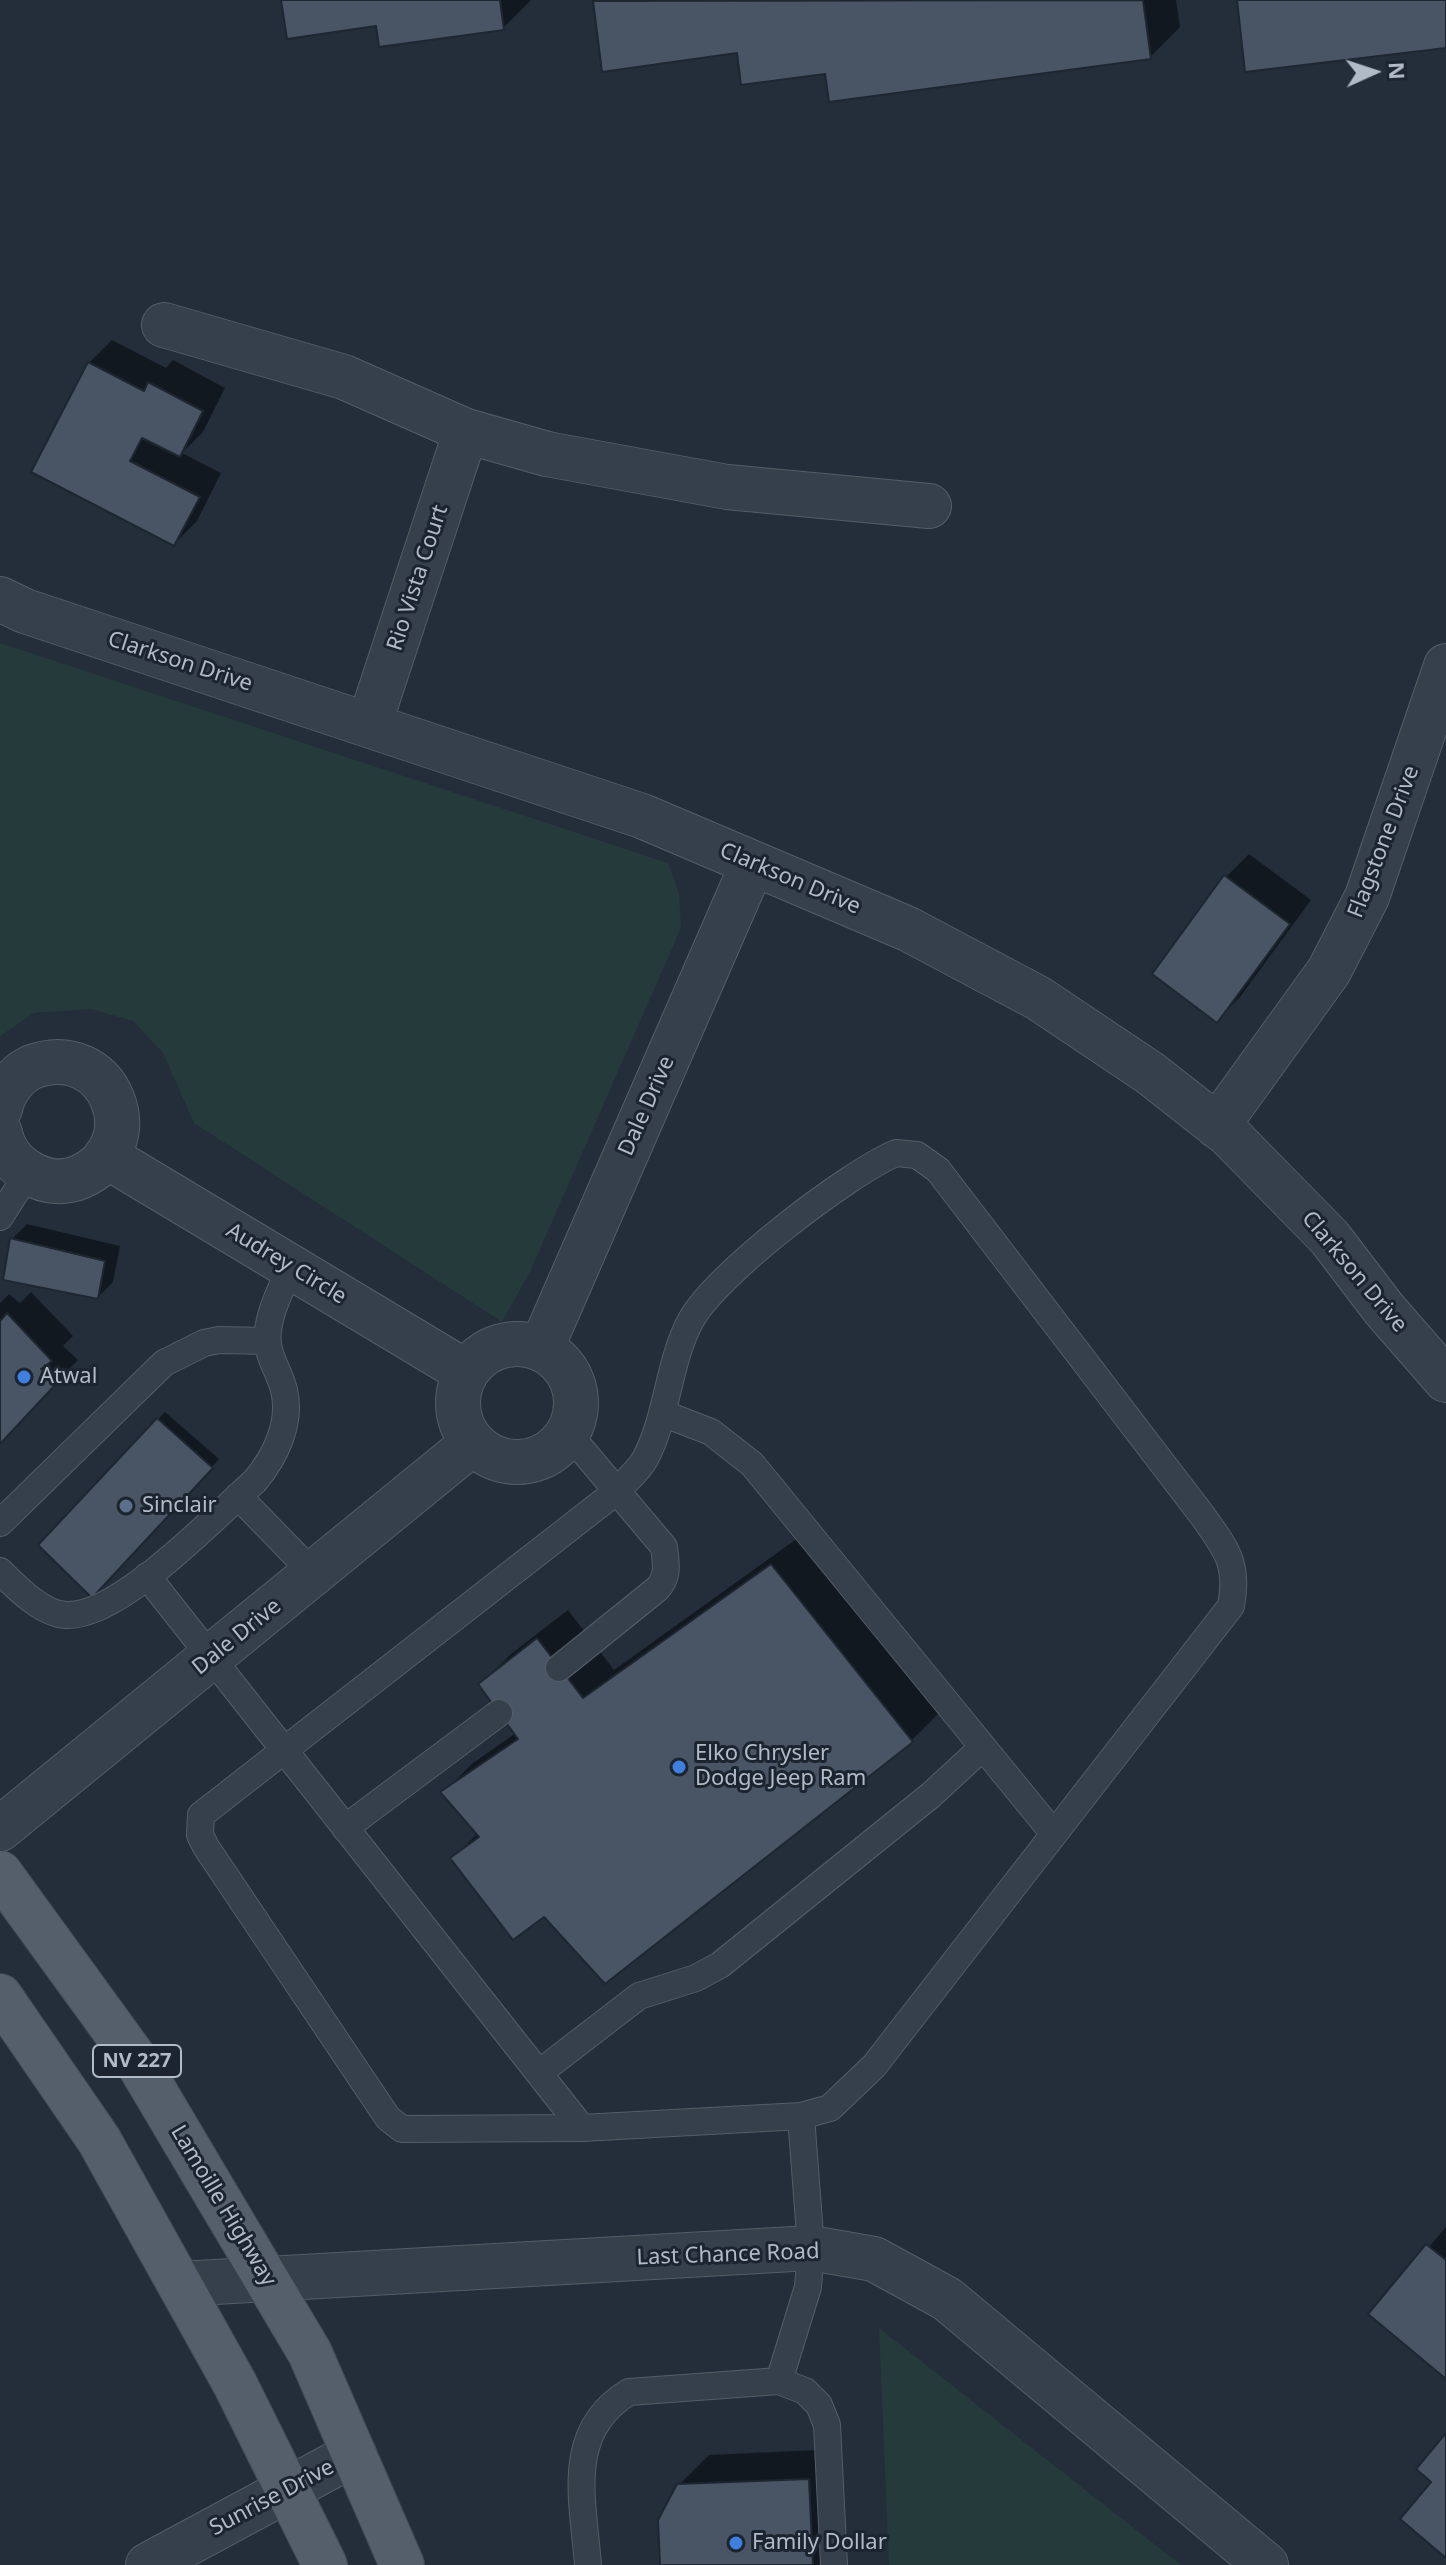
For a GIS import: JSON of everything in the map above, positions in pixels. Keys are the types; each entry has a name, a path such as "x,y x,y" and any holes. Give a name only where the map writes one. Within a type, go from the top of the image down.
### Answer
{"main road":[{"name":"Lamoille Highway","path":"0,1873 138,2063 310,2353 402,2565"},
{"name":"NV 227","path":"0,1996 99,2140 180,2284 325,2565"}],"street":[{"path":"164,325 344,377 466,431 547,454 727,487 929,506"},
{"name":"Rio Vista Court","path":"369,725 466,431"},
{"name":"Clarkson Drive","path":"0,599 25,611 642,816 908,929 1038,998 1150,1073 1217,1126 1330,1238 1384,1309 1446,1380"},
{"name":"Flagstone Drive","path":"1217,1126 1329,971 1430,771 1446,666"},
{"name":"Dale Drive","path":"541,1349 753,863"},
{"path":"0,1109 11,1084 26,1070 45,1062 66,1061 86,1068 102,1080 115,1108 115,1138 106,1156 79,1177 45,1180 28,1173 12,1160 0,1133"},
{"name":"Audrey Circle","path":"106,1156 466,1372"},
{"path":"525,1344 541,1349 558,1360 576,1395 575,1414 568,1433 557,1448 541,1458 523,1463 496,1458 473,1443 462,1427 458,1409 459,1390 466,1372 491,1350 525,1344"},
{"name":"Dale Drive","path":"0,1829 473,1443"},
{"name":"Last Chance Road","path":"180,2284 811,2248 874,2259 947,2299 1266,2565"},
{"name":"Sunrise Drive","path":"148,2565 354,2454"}],"lane":[{"path":"896,1153 917,1155 938,1170 1230,1554 1235,1583 1231,1606 874,2066 830,2108 801,2116 582,2128 402,2129 388,2118 200,1835 201,1815 617,1491 645,1461 662,1413 690,1322 706,1297 789,1225 866,1166 896,1153"},
{"path":"0,1217 28,1173"},
{"path":"0,1571 43,1607 64,1616 96,1611 147,1576 238,1496 271,1462 282,1437 285,1391 269,1356 268,1331 291,1267"},
{"path":"0,1523 164,1363 204,1343 219,1340 268,1341"},
{"path":"662,1413 711,1432 752,1464 1054,1834"},
{"path":"559,1668 665,1580 664,1547 568,1433"},
{"path":"238,1496 314,1574"},
{"path":"147,1576 582,2128"},
{"path":"345,1828 499,1713"},
{"path":"539,2073 639,1996 696,1978 720,1965 931,1795 983,1747"},
{"path":"779,2381 808,2287 811,2248 801,2116"},
{"path":"588,2565 581,2456 592,2430 610,2404 629,2392 779,2381 812,2398 827,2425 834,2565"}],"green space":[{"path":"0,643 668,863 679,893 681,928 530,1272 502,1322 194,1123 163,1053 133,1021 91,1009 34,1013 0,1036"},
{"path":"879,2328 1181,2565 889,2565"}],"building":[{"path":"281,0 500,0 504,30 379,47 376,26 287,39"},
{"path":"1143,0 1151,59 829,102 825,74 741,85 737,53 602,72 593,1"},
{"path":"1237,0 1446,0 1446,48 1245,72"},
{"path":"88,362 144,391 148,382 203,411 180,457 142,438 130,461 200,497 174,546 31,472"},
{"path":"1224,875 1290,924 1217,1023 1152,974"},
{"path":"10,1238 105,1261 98,1299 3,1280"},
{"name":"Atwal","path":"7,1313 52,1361 41,1369 56,1384 0,1444 0,1321"},
{"name":"Sinclair","path":"157,1418 213,1468 92,1598 38,1545"},
{"name":"Elko Chrysler Dodge Jeep Ram","path":"771,1564 913,1742 605,1984 544,1917 513,1940 450,1858 479,1837 440,1792 518,1739 478,1684 537,1638 583,1698"},
{"path":"1426,2244 1446,2260 1446,2379 1368,2314"},
{"path":"1446,2433 1446,2558 1400,2519 1431,2482 1416,2469"},
{"name":"Family Dollar","path":"809,2479 813,2565 660,2565 658,2520 677,2484"}],"place":[{"name":"Atwal","path":"24,1377"},
{"name":"Sinclair","path":"126,1506"},
{"name":"Elko Chrysler Dodge Jeep Ram","path":"679,1767"},
{"name":"Family Dollar","path":"736,2543"}]}
